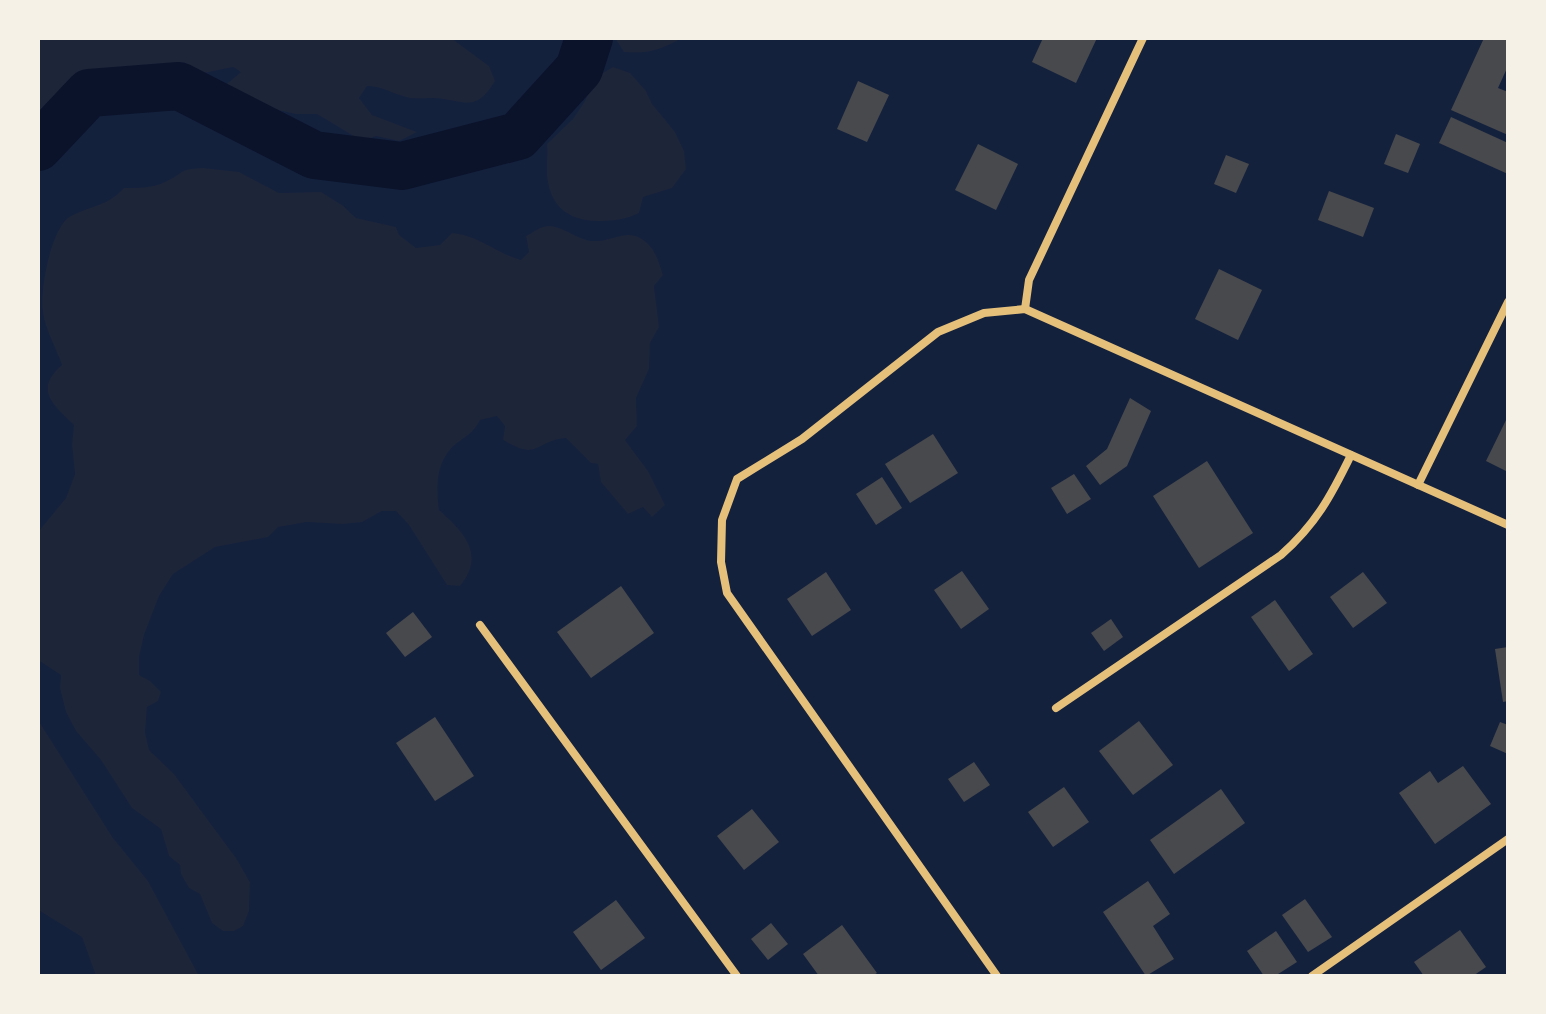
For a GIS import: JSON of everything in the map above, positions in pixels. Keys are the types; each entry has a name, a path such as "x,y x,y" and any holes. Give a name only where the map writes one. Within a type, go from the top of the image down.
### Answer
{"street":[{"path":"1025,309 1029,280 1143,38"},
{"path":"1418,485 1508,302"},
{"path":"997,976 727,593 721,562 722,520 737,479 802,439 938,332 984,313 1025,309 1508,525"},
{"path":"1056,708 1281,555 1306,533 1327,504 1351,455"},
{"path":"480,625 737,976"},
{"path":"1312,976 1508,839"}],"shaded area":[{"path":"38,38 451,38 489,66 495,81 481,98 469,103 410,98 367,86 359,98 372,115 417,132 399,141 376,136 362,141 317,114 296,114 238,100 222,88 241,72 233,67 204,73 168,70 133,82 78,86 38,124"},
{"path":"615,38 682,38 654,50 624,52"},
{"path":"613,67 630,73 646,91 652,104 675,132 684,151 686,169 672,188 643,197 639,213 618,220 586,220 569,214 552,196 547,176 547,144 573,119 596,77"},
{"path":"203,168 239,172 279,193 321,192 356,218 396,227 399,235 416,248 440,245 452,233 461,234 521,260 529,252 526,236 546,226 590,241 635,236 653,249 663,275 654,286 659,327 650,343 649,369 636,398 637,426 625,440 648,471 665,505 652,517 643,507 628,514 601,482 598,464 591,463 566,438 530,450 524,449 503,440 505,426 497,416 480,420 450,450 439,474 439,510 463,536 471,554 468,575 460,586 447,585 409,525 396,511 382,511 362,522 307,522 278,527 268,537 215,547 173,574 159,596 139,657 139,675 161,692 158,701 147,707 145,732 149,750 174,774 250,882 249,911 243,926 234,931 223,931 212,923 200,894 189,888 180,865 169,856 161,829 132,808 101,760 76,731 66,712 60,688 61,675 38,660 38,532 66,498 75,474 72,445 74,425 53,403 48,389 49,382 62,365 49,333 42,303 52,246 64,222 71,216 105,202 124,188 155,185 185,170"},
{"path":"38,720 113,838 148,881 199,976 96,976 82,937 40,911"}],"building":[{"path":"1043,38 1097,38 1076,83 1032,62"},
{"path":"1484,38 1508,38 1508,66 1498,88 1508,92 1508,135 1451,110"},
{"path":"858,81 889,95 867,142 837,129"},
{"path":"1451,117 1508,143 1508,174 1439,143"},
{"path":"1396,134 1420,144 1408,173 1384,164"},
{"path":"978,144 1018,164 996,210 955,190"},
{"path":"1226,155 1249,164 1236,193 1214,184"},
{"path":"1329,191 1374,208 1363,237 1318,220"},
{"path":"1219,269 1262,290 1238,340 1195,319"},
{"path":"1130,398 1151,411 1127,466 1100,485 1086,466 1107,449"},
{"path":"1508,416 1508,472 1486,461"},
{"path":"933,434 958,473 910,503 885,464"},
{"path":"1207,461 1253,533 1199,568 1153,496"},
{"path":"1074,474 1091,499 1067,514 1051,488"},
{"path":"882,477 902,508 876,525 856,494"},
{"path":"962,571 989,609 961,629 934,590"},
{"path":"826,572 851,610 812,636 787,599"},
{"path":"1363,572 1387,603 1353,628 1330,597"},
{"path":"621,586 654,633 591,678 557,632"},
{"path":"1275,600 1313,654 1289,671 1251,617"},
{"path":"413,612 432,637 405,657 386,633"},
{"path":"1111,619 1123,637 1104,651 1091,633"},
{"path":"1508,647 1508,701 1503,702 1495,649"},
{"path":"435,717 474,776 435,801 396,743"},
{"path":"1139,721 1173,765 1133,795 1099,751"},
{"path":"1500,722 1508,725 1508,754 1490,746"},
{"path":"974,762 990,785 964,802 948,779"},
{"path":"1463,766 1491,804 1435,844 1399,793 1430,771 1438,783"},
{"path":"1064,787 1089,822 1053,847 1028,812"},
{"path":"1221,789 1245,823 1174,874 1150,840"},
{"path":"752,809 779,842 744,870 717,836"},
{"path":"1148,881 1170,914 1153,926 1174,959 1146,976 1103,912"},
{"path":"1305,899 1332,937 1308,952 1282,915"},
{"path":"616,900 645,938 601,970 573,932"},
{"path":"771,923 788,944 768,960 751,939"},
{"path":"842,925 877,973 872,976 819,976 803,954"},
{"path":"1460,930 1486,967 1473,976 1424,976 1414,962"},
{"path":"1276,931 1297,962 1275,976 1264,976 1247,951"}],"waterway":[{"path":"38,147 89,93 179,86 314,155 402,166 518,136 579,69 589,38"}]}
